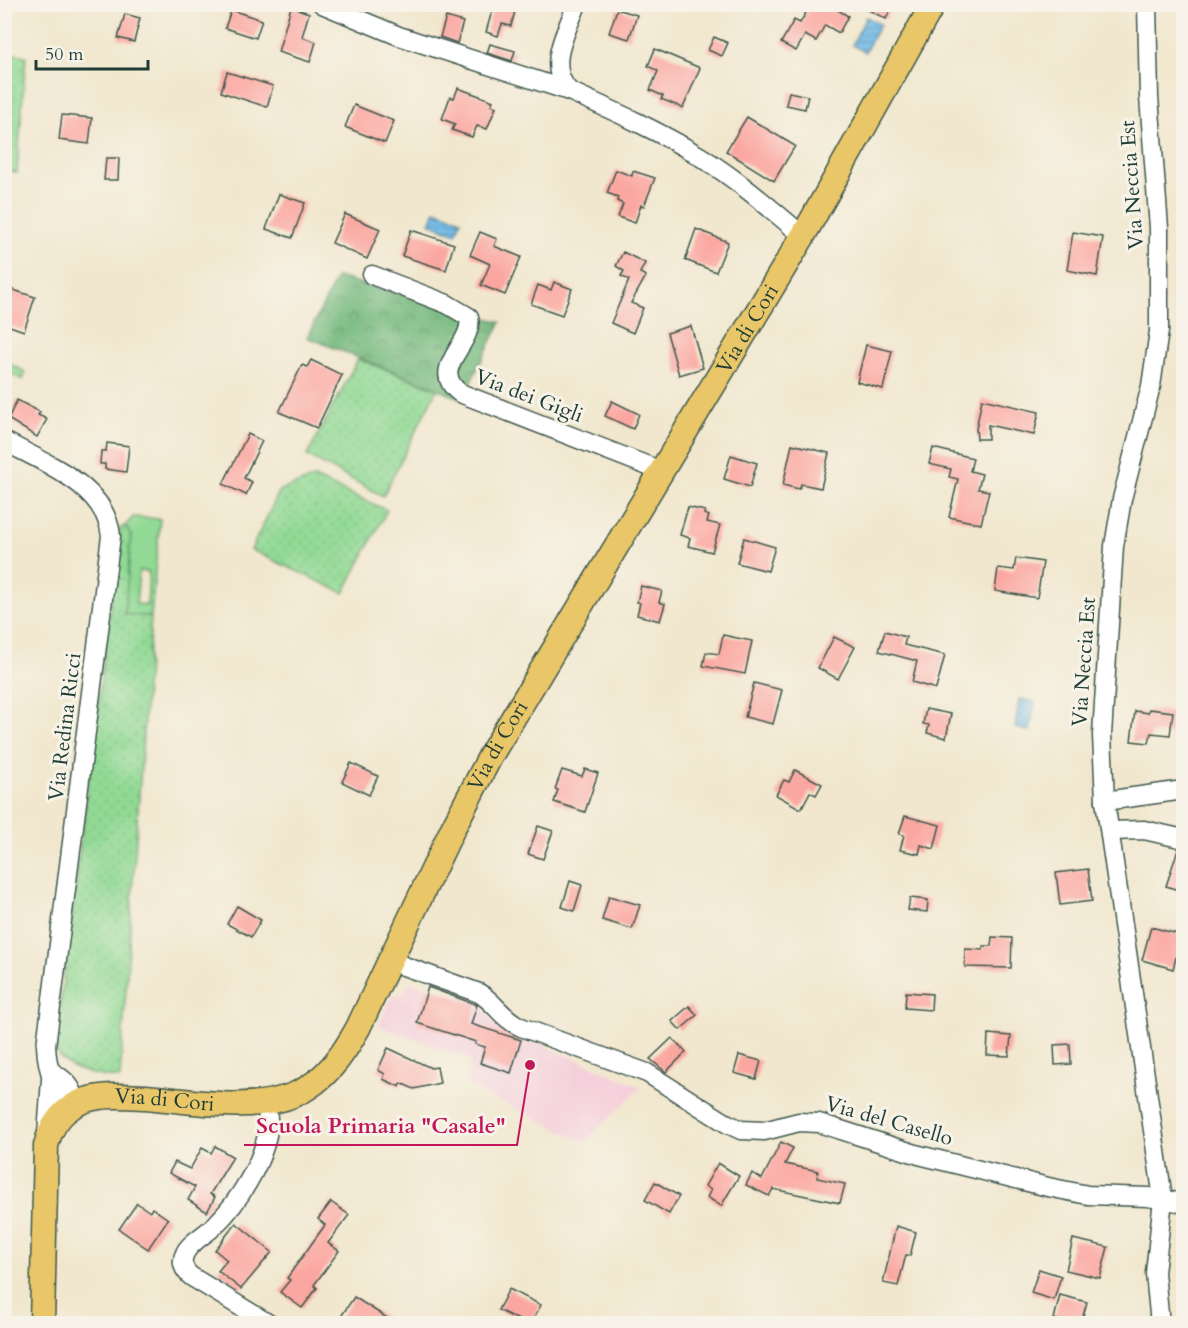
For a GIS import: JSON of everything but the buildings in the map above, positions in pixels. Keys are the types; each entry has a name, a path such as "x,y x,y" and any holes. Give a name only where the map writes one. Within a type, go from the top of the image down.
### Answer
{"main road":[{"name":"Via di Cori","path":"42,1323 46,1146 50,1132 57,1121 75,1105 105,1096 238,1104 266,1102 296,1094 328,1071 341,1056 353,1038 479,777 536,677 803,236 933,4"}],"street":[{"path":"322,4 406,39 570,91 648,127 702,157 747,188 803,236"},
{"path":"570,91 560,77 557,63 577,4"},
{"name":"Via Neccia Est","path":"1148,4 1149,97 1159,228 1159,331 1151,386 1122,499 1114,546 1102,735 1105,801 1163,1199 1155,1273 1160,1323"},
{"name":"Via dei Gigli","path":"372,274 450,306 469,317 469,327 448,373 450,383 460,393 661,471"},
{"name":"Via Redina Ricci","path":"4,441 62,473 87,491 104,510 111,536 46,1046 58,1075"},
{"path":"1105,801 1184,790"},
{"path":"1110,831 1152,831 1184,839"},
{"name":"Via del Casello","path":"390,961 479,993 502,1015 521,1027 647,1073 741,1130 753,1132 799,1122 819,1123 932,1158 1056,1189 1100,1196 1163,1199 1184,1203"},
{"path":"58,1075 84,1090 105,1096"},
{"path":"58,1075 73,1090 75,1105"},
{"path":"46,1146 58,1075"},
{"path":"266,1102 267,1136 249,1180 224,1216 187,1249 183,1262 186,1271 192,1277 269,1323"}],"shaded area":[{"path":"409,982 478,1002 492,1023 641,1087 585,1142 467,1085 471,1059 379,1026 392,995 404,995"}],"green space":[{"path":"4,52 26,56 17,173 5,170"},
{"path":"337,277 501,322 462,399 307,337"},
{"path":"358,359 437,389 383,496 307,456"},
{"path":"5,361 25,372 23,380 5,371"},
{"path":"314,478 387,510 344,593 251,550 280,490"},
{"path":"133,517 160,519 151,617 125,614 131,535 125,526","holes":["139,571 149,572 147,605 136,604"]},
{"path":"125,526 131,535 125,614 151,617 120,1078 96,1075 71,1066 58,1055 56,1038 120,528"}],"water":[{"path":"866,17 880,24 865,52 852,45"},
{"path":"435,210 461,220 456,234 430,223"},
{"path":"1019,699 1035,702 1030,731 1015,728"}],"place":[{"name":"Scuola Primaria \"Casale\"","path":"530,1065"}]}
